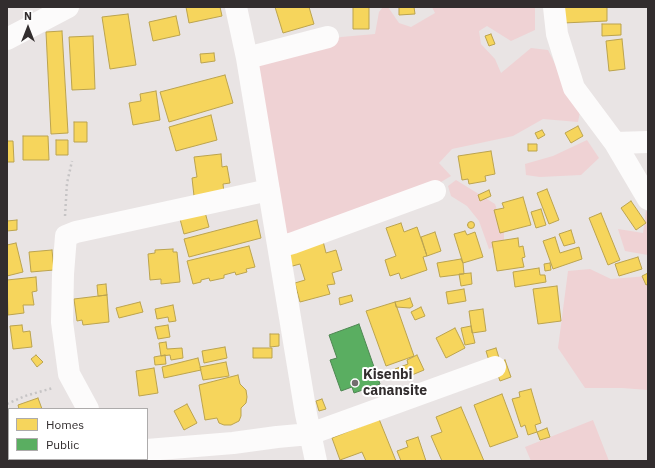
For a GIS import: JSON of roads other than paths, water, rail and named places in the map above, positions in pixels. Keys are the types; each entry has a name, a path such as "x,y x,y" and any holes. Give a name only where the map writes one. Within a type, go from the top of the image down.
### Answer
{"street":[{"path":"7,39 68,7"},
{"path":"236,7 247,58 310,434 316,461"},
{"path":"554,7 557,34 574,88 615,143 648,199"},
{"path":"247,58 328,37"},
{"path":"615,143 648,142"},
{"path":"87,408 69,374 62,322 63,274 66,236 76,232 269,190"},
{"path":"279,247 435,191"},
{"path":"148,450 233,443 310,434 495,367"}],"place":[{"name":"Kisenbi canansite","path":"355,383"}]}
